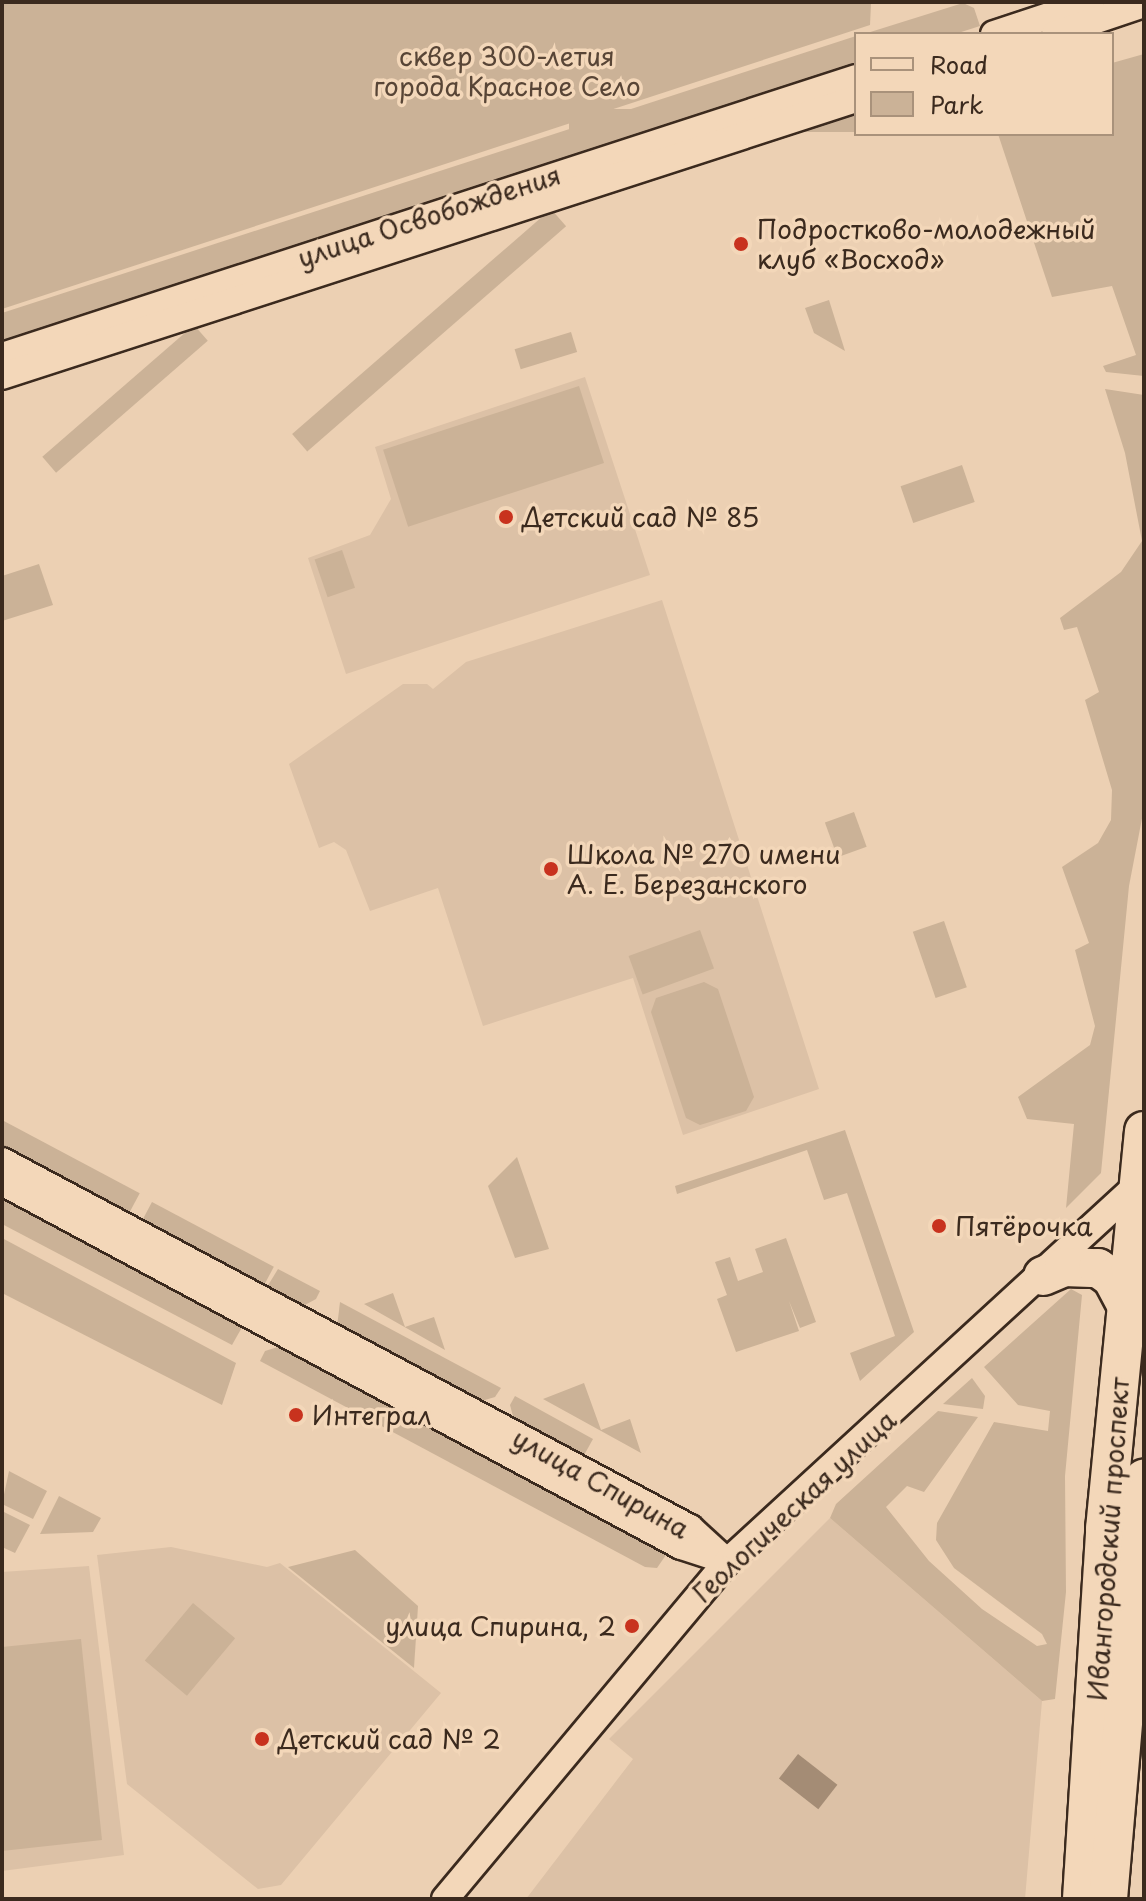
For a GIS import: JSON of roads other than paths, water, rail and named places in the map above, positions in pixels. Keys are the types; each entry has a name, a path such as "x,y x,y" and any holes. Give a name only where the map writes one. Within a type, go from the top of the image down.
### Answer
{"highway":[{"name":"Ивангородский проспект","path":"1082,1899 1105,1529 1144,1131"},
{"path":"1043,1276 1064,1267 1098,1268 1119,1286 1127,1306"},
{"name":"Ивангородский проспект","path":"1108,1899 1144,1479"}],"street":[{"path":"1000,32 1091,2"},
{"path":"1061,32 1144,4"},
{"name":"улица Освобождения","path":"2,356 854,79"},
{"name":"улица Освобождения","path":"2,376 854,100"},
{"name":"улица Спирина","path":"2,1161 690,1528 727,1562"},
{"name":"улица Спирина","path":"2,1182 681,1546 727,1562"},
{"name":"Геологическая улица","path":"445,1899 727,1562 1043,1276 1141,1182"}],"place":[{"name":"Подростково-молодежный клуб «Восход»","path":"741,244"},
{"name":"Детский сад № 85","path":"506,517"},
{"name":"Школа № 270 имени А. Е. Березанского","path":"551,869"},
{"name":"Пятёрочка","path":"939,1226"},
{"name":"Интеграл","path":"296,1415"},
{"name":"улица Спирина, 2","path":"632,1626"},
{"name":"Детский сад № 2","path":"262,1739"}],"park label":[{"name":"сквер 300-летия города Красное Село","path":"507,71"}]}
